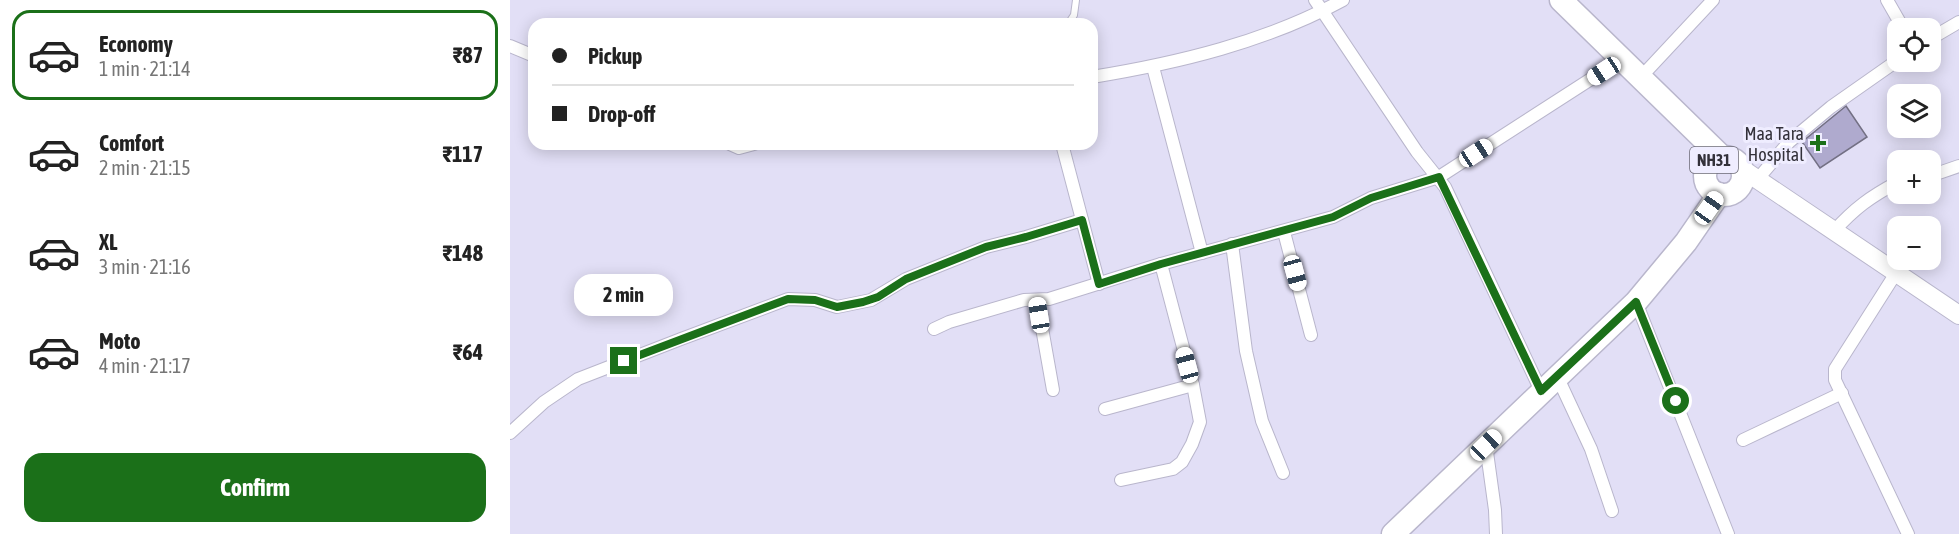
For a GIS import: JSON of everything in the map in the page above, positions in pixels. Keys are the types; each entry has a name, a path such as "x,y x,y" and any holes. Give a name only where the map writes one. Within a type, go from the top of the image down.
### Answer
{"highway":[{"path":"1561,0 1722,157"},
{"name":"NH31","path":"1722,157 1737,162 1750,175 1743,178 1741,186 1735,192 1727,195 1711,190 1707,183 1708,166 1714,160 1722,157"},
{"path":"1393,534 1636,302 1686,242 1719,194"}],"main road":[{"path":"1750,175 1959,315"}],"street":[{"path":"1315,0 1417,152 1439,177 1541,391"},
{"path":"1098,76 1153,67 1243,43 1323,11 1342,0"},
{"path":"1641,77 1713,0"},
{"path":"1887,0 1897,18"},
{"path":"1941,33 1959,22"},
{"path":"510,46 528,54"},
{"path":"934,329 949,322 1024,300 1049,299 1161,264 1284,232 1340,214 1371,198 1439,177 1622,59"},
{"path":"1153,67 1202,253"},
{"path":"1750,175 1831,106 1887,68"},
{"path":"1064,150 1099,284"},
{"path":"1941,172 1959,166"},
{"path":"1834,231 1853,210 1869,197 1887,188"},
{"path":"510,433 544,402 578,379 788,299 815,300 837,307 871,300 906,279 986,247 1082,220"},
{"path":"1284,232 1311,335"},
{"path":"1232,244 1246,351 1262,421 1283,473"},
{"path":"1121,480 1173,468 1182,462 1200,422 1161,264"},
{"path":"1896,273 1835,369 1835,380 1908,534"},
{"path":"1037,300 1053,390"},
{"path":"1636,302 1728,534"},
{"path":"1557,376 1591,449 1611,511"},
{"path":"1105,409 1192,385"},
{"path":"1743,440 1842,393"},
{"path":"1486,445 1496,534"}],"lane":[{"path":"1072,18 1076,0"}],"building":[{"path":"1846,106 1867,137 1820,168 1802,142"}],"place":[{"name":"Maa Tara Hospital","path":"1818,143"}],"route":[{"path":"624,361 788,299 815,300 833,307 871,300 906,279 986,247 1082,220 1099,284 1161,264 1333,217 1371,198 1439,177 1541,391 1636,302 1676,401"}]}
